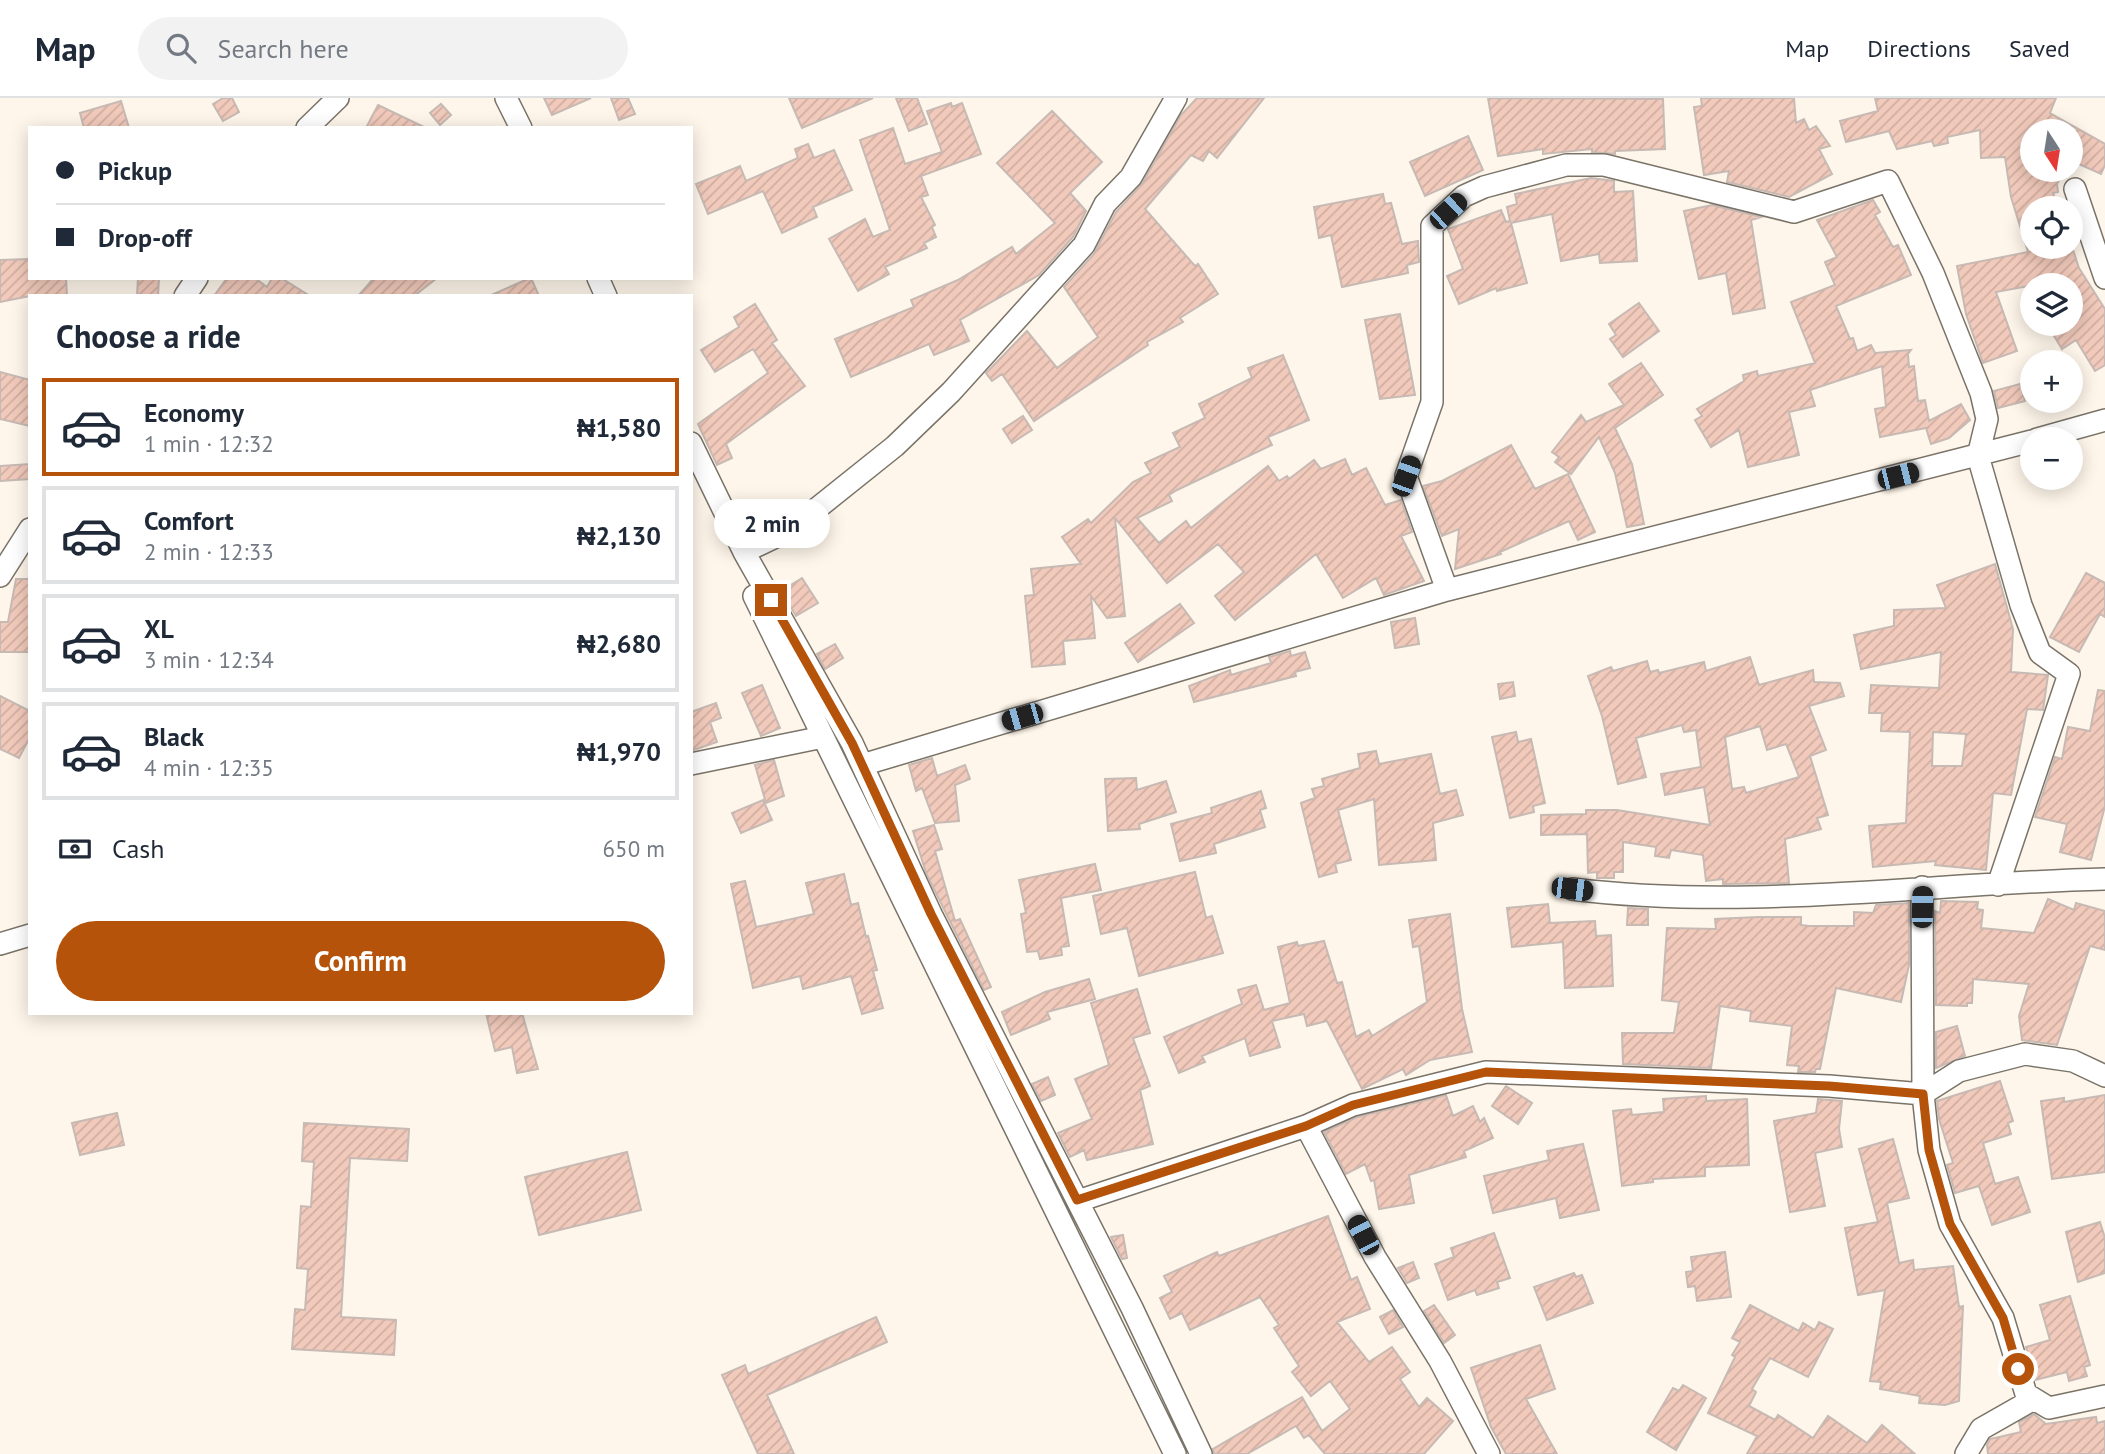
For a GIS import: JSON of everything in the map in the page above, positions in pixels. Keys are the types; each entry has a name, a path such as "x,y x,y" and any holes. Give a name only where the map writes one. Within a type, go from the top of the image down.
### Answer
{"street":[{"path":"309,126 338,98"},
{"path":"506,98 520,126"},
{"path":"521,98 535,126"},
{"path":"744,552 790,530 895,446 951,392 1084,245 1105,204 1131,177 1176,98"},
{"path":"1447,590 1406,476 1432,402 1432,226 1464,196 1484,187 1566,164 1604,165 1794,212 1888,181 1933,273 1980,393 1987,419 1978,456 2021,605 2040,653 2069,674 1998,885"},
{"path":"2074,189 2105,278"},
{"path":"2080,427 2105,420"},
{"path":"862,765 1447,590 2020,444"},
{"path":"693,447 744,552 862,765 922,919 1175,1454"},
{"path":"693,472 823,737 1077,1200 1201,1454"},
{"path":"0,576 28,533"},
{"path":"693,764 823,737"},
{"path":"1572,889 1640,897 1789,896 2105,879"},
{"path":"1922,887 1923,1094 1929,1150 1950,1224 2003,1318 2026,1394 2049,1408 2105,1396"},
{"path":"0,944 28,936"},
{"path":"1077,1200 1306,1126 1353,1105 1486,1072 1829,1086 1923,1094 1959,1071 2025,1054 2073,1060 2105,1076"},
{"path":"1306,1126 1375,1257 1440,1361 1489,1454"},
{"path":"1966,1454 1980,1429 2032,1399"}],"building":[{"path":"223,98 232,98 239,112 223,121 213,104"},
{"path":"544,98 591,98 552,115"},
{"path":"611,98 628,98 635,114 619,120"},
{"path":"789,98 873,98 802,128"},
{"path":"896,98 917,98 927,124 909,131"},
{"path":"1197,98 1264,98 1217,158 1209,151 1203,161 1191,155 1145,209 1195,266 1198,264 1218,294 1180,318 1183,322 1147,342 1148,345 1034,421 1002,374 992,381 986,373 1027,331 1057,368 1098,337 1064,287 1094,254 1116,212 1142,184 1181,115"},
{"path":"1488,98 1663,99 1665,149 1615,151 1615,154 1592,152 1592,149 1543,154 1543,149 1498,156"},
{"path":"1701,98 1794,98 1796,123 1804,119 1809,130 1816,126 1830,146 1819,149 1832,174 1789,197 1727,182 1729,171 1704,175 1694,107 1702,106"},
{"path":"1875,98 2056,98 2050,113 2061,119 2020,119 2020,182 2058,182 2058,192 2053,193 2054,196 2020,196 2020,226 2011,197 2005,157 1981,158 1980,130 1947,137 1948,143 1934,146 1932,141 1897,149 1889,131 1846,142 1840,121 1878,111"},
{"path":"121,101 128,126 83,126 80,113"},
{"path":"951,103 952,107 962,103 981,154 921,176 928,195 921,197 935,225 932,227 936,237 924,243 927,248 885,267 889,274 858,291 829,239 865,219 873,237 890,230 860,140 893,128 905,164 942,152 927,111"},
{"path":"441,104 451,115 440,125 430,113"},
{"path":"378,105 422,126 367,126"},
{"path":"1052,111 1102,162 1070,193 1086,211 1073,237 1039,275 960,320 969,341 934,355 929,344 851,377 835,339 914,307 911,300 958,280 1012,247 1016,254 1055,223 997,163"},
{"path":"2083,132 2105,144 2105,165 2101,174 2083,166"},
{"path":"1468,136 1483,170 1425,196 1410,162"},
{"path":"808,144 814,158 834,150 852,190 813,207 817,217 782,233 763,191 708,214 696,184 740,166 746,181 798,158 795,149"},
{"path":"1591,178 1614,181 1614,192 1633,191 1637,261 1600,263 1599,254 1561,261 1552,214 1511,223 1527,283 1497,291 1496,288 1459,304 1447,276 1463,269 1448,229 1501,210 1506,222 1510,221 1507,207 1517,204 1515,194"},
{"path":"1383,194 1385,204 1391,203 1402,244 1418,241 1419,262 1407,265 1408,273 1342,287 1331,235 1319,238 1314,207"},
{"path":"1873,200 1880,212 1875,215 1893,247 1898,245 1911,275 1836,306 1850,339 1853,338 1857,351 1871,345 1875,353 1911,350 1908,354 1909,367 1914,366 1918,401 1925,400 1929,421 1961,404 1970,420 1949,438 1931,444 1926,428 1880,437 1875,409 1886,407 1882,366 1810,390 1815,406 1789,412 1799,455 1748,467 1739,430 1711,447 1695,420 1702,416 1697,409 1744,381 1743,375 1757,371 1758,376 1815,363 1791,302 1835,285 1825,262 1837,257 1817,220"},
{"path":"1712,205 1761,217 1751,220 1765,308 1733,314 1726,273 1699,279 1684,211"},
{"path":"2020,254 2020,259 2076,259 2082,273 2020,273 2020,288 1996,292 2017,351 1983,363 1966,314 1957,266"},
{"path":"28,259 28,280 66,280 67,294 28,294 28,296 0,302 0,260"},
{"path":"2083,274 2105,309 2105,365 2095,371 2076,340 2062,349 2054,336 2083,336"},
{"path":"138,280 159,280 158,294 137,294"},
{"path":"226,280 258,280 267,287 271,280 284,280 307,294 215,294"},
{"path":"372,280 434,280 417,294 360,294"},
{"path":"525,280 532,280 538,294 494,294"},
{"path":"1639,303 1659,331 1623,357 1610,339 1616,335 1609,324"},
{"path":"755,304 777,340 772,343 805,386 726,444 732,458 717,465 698,424 768,373 753,349 715,372 701,350 739,327 734,317"},
{"path":"1400,314 1415,395 1380,399 1365,320"},
{"path":"1283,355 1309,420 1268,437 1272,445 1177,490 1169,495 1172,501 1137,518 1159,543 1186,521 1191,528 1268,466 1279,481 1287,476 1289,479 1314,460 1321,469 1345,459 1352,475 1366,468 1385,505 1401,500 1412,532 1401,536 1424,581 1384,595 1376,578 1343,598 1316,554 1235,620 1215,596 1244,572 1218,544 1167,583 1115,518 1125,616 1107,618 1091,596 1095,638 1063,641 1065,664 1032,667 1025,596 1034,595 1031,569 1081,564 1062,537 1088,519 1091,523 1133,482 1151,473 1145,463 1180,447 1173,433 1205,418 1199,404 1252,378 1248,368"},
{"path":"1641,363 1663,395 1615,428 1632,464 1644,524 1627,527 1615,473 1599,437 1571,474 1555,462 1559,457 1552,452 1581,415 1586,422 1624,405 1609,384"},
{"path":"0,372 28,379 28,426 0,419"},
{"path":"2020,384 2020,402 1998,408 1994,391"},
{"path":"1023,416 1032,430 1012,443 1003,429"},
{"path":"1511,445 1535,489 1568,474 1595,532 1578,540 1569,521 1500,552 1501,554 1455,569 1459,529 1442,536 1423,486 1442,481"},
{"path":"28,464 28,479 0,481 0,466"},
{"path":"1995,564 2013,629 2011,672 2048,675 2043,710 2027,709 2011,795 1993,793 1986,870 1935,865 1936,861 1873,867 1869,826 1906,823 1910,732 1881,731 1882,713 1869,713 1871,685 1939,688 1941,652 1861,669 1854,635 1894,626 1894,610 1946,608 1937,585","holes":["1933,732 1966,734 1962,766 1932,766"]},
{"path":"2086,573 2105,583 2105,617 2100,614 2079,652 2050,637"},
{"path":"802,578 818,603 796,616 781,591"},
{"path":"16,579 28,579 28,652 0,652 0,622 8,622"},
{"path":"1180,604 1194,623 1138,662 1125,643"},
{"path":"1415,618 1419,644 1395,648 1391,622"},
{"path":"835,644 843,658 825,669 817,654"},
{"path":"1290,651 1291,656 1305,652 1310,668 1295,672 1296,676 1194,702 1189,686 1230,670 1231,675 1271,663 1269,657"},
{"path":"1750,657 1759,685 1813,670 1814,682 1840,683 1844,696 1809,706 1826,750 1810,756 1828,815 1817,818 1821,829 1785,839 1789,883 1723,884 1723,879 1706,881 1703,855 1671,850 1669,858 1655,856 1656,847 1623,842 1623,872 1614,872 1614,878 1597,878 1597,872 1588,873 1587,834 1541,835 1541,815 1617,810 1710,825 1704,787 1665,795 1661,774 1701,767 1696,730 1684,732 1682,725 1636,738 1646,777 1618,784 1602,716 1588,676 1611,667 1613,671 1647,661 1650,672 1658,670 1659,673 1704,662 1706,671","holes":["1760,726 1767,750 1786,744 1799,777 1746,793 1744,787 1732,789 1725,737"]},
{"path":"1513,682 1515,696 1500,699 1498,684"},
{"path":"762,685 780,728 761,736 742,693"},
{"path":"2098,690 2105,691 2105,806 2091,860 2060,852 2067,824 2035,817 2055,757 2062,759 2068,727 2090,731"},
{"path":"0,696 28,710 28,741 19,758 0,749"},
{"path":"716,703 721,718 710,722 717,742 693,750 693,711"},
{"path":"1516,732 1518,742 1531,739 1545,803 1533,806 1534,812 1510,818 1492,737"},
{"path":"1376,751 1379,764 1431,754 1440,794 1456,790 1463,815 1433,823 1436,860 1379,865 1374,799 1338,810 1351,860 1335,864 1337,872 1319,877 1301,803 1315,798 1312,789 1324,786 1322,779 1360,768 1358,754"},
{"path":"932,758 937,776 965,765 970,779 955,785 959,821 935,823 922,788 916,791 909,765"},
{"path":"774,760 784,796 766,803 755,765"},
{"path":"1136,778 1137,790 1166,781 1176,812 1139,824 1140,829 1108,831 1105,779"},
{"path":"1261,791 1266,808 1260,810 1265,827 1214,844 1216,853 1180,861 1171,824 1212,813 1211,808"},
{"path":"763,800 772,820 741,833 732,813"},
{"path":"934,825 942,849 935,851 955,921 960,919 991,987 984,990 926,873 913,831"},
{"path":"1095,864 1101,890 1061,898 1069,946 1061,947 1062,955 1040,959 1038,951 1027,952 1021,914 1026,913 1019,880"},
{"path":"1195,872 1206,918 1212,916 1223,953 1139,976 1127,928 1101,934 1093,896"},
{"path":"844,874 851,905 858,903 866,937 868,936 877,970 873,971 883,1008 862,1014 851,976 803,989 800,976 753,988 731,884 745,881 756,927 814,914 806,883"},
{"path":"2048,899 2074,910 2076,903 2105,911 2105,950 2090,946 2057,1045 2022,1040 2019,1016 2029,984 1973,979 1972,1003 1967,1003 1967,1006 1936,1005 1935,911 1940,913 1941,901 1978,902 1977,909 1983,910 1981,928 2034,933"},
{"path":"1909,903 1909,965 1901,1002 1836,988 1820,1069 1815,1072 1798,1072 1799,1066 1787,1065 1792,1026 1750,1021 1751,1011 1720,1006 1711,1068 1623,1064 1622,1033 1674,1033 1679,1002 1662,1000 1667,928 1716,929 1715,919 1759,917 1801,917 1801,925 1809,926 1854,926 1854,912 1873,913 1876,905"},
{"path":"1548,904 1550,923 1595,921 1596,936 1611,935 1613,986 1565,988 1563,942 1512,947 1507,908"},
{"path":"1628,908 1648,909 1648,925 1627,925"},
{"path":"1450,914 1462,1009 1472,1052 1430,1060 1406,1075 1403,1069 1362,1089 1327,1021 1307,1026 1304,1014 1272,1021 1280,1047 1250,1056 1245,1038 1202,1056 1205,1062 1179,1073 1164,1037 1242,1004 1238,990 1256,985 1264,1010 1290,1003 1278,947 1297,942 1298,946 1324,941 1337,983 1342,982 1356,1037 1369,1030 1372,1036 1427,1002 1419,946 1413,947 1409,920"},
{"path":"1089,979 1095,999 1047,1012 1050,1019 1011,1035 1002,1012 1045,992"},
{"path":"1137,989 1150,1033 1133,1038 1150,1086 1140,1090 1153,1144 1087,1160 1084,1150 1070,1157 1058,1133 1092,1119 1075,1079 1109,1065 1091,1003"},
{"path":"486,1015 523,1015 538,1069 517,1073 512,1047 495,1051"},
{"path":"1957,1026 1965,1056 1936,1068 1936,1032"},
{"path":"1048,1077 1055,1095 1041,1101 1032,1084"},
{"path":"2000,1081 2013,1121 2008,1123 2011,1134 1983,1143 1995,1184 2018,1177 2030,1212 1992,1225 1979,1186 1955,1193 1947,1165 1953,1163 1939,1119 1937,1101"},
{"path":"1506,1086 1532,1103 1518,1124 1492,1106"},
{"path":"1446,1095 1453,1116 1473,1106 1480,1122 1484,1118 1493,1138 1464,1151 1466,1157 1409,1175 1414,1203 1379,1209 1374,1180 1371,1181 1365,1164 1346,1174 1324,1132 1357,1117"},
{"path":"2105,1095 2105,1172 2052,1179 2041,1101 2064,1098 2064,1102"},
{"path":"1706,1096 1706,1101 1747,1099 1749,1165 1705,1167 1705,1176 1653,1179 1653,1182 1622,1186 1613,1111 1631,1109 1632,1115 1664,1112 1663,1099"},
{"path":"1818,1099 1842,1101 1839,1129 1842,1147 1815,1153 1825,1206 1790,1212 1774,1121 1816,1113"},
{"path":"117,1113 124,1145 80,1155 72,1123"},
{"path":"304,1123 409,1129 407,1161 350,1158 341,1317 396,1320 394,1355 292,1349 295,1309 305,1310 308,1269 297,1268 301,1206 311,1207 314,1162 302,1161"},
{"path":"1893,1139 1909,1198 1887,1203 1899,1263 1913,1260 1914,1270 1953,1266 1959,1307 1963,1306 1959,1401 1945,1405 1919,1403 1920,1396 1880,1389 1881,1382 1870,1381 1885,1290 1858,1295 1845,1228 1878,1222 1859,1149"},
{"path":"1583,1144 1599,1210 1560,1218 1556,1198 1493,1213 1484,1176 1549,1160 1547,1151"},
{"path":"627,1152 641,1210 539,1235 525,1177"},
{"path":"1328,1216 1351,1280 1357,1277 1370,1309 1337,1322 1369,1362 1392,1347 1410,1372 1400,1379 1419,1407 1427,1398 1453,1421 1424,1454 1325,1454 1309,1435 1304,1438 1296,1426 1247,1454 1214,1454 1213,1449 1302,1397 1322,1431 1350,1409 1330,1381 1311,1396 1292,1372 1299,1366 1274,1328 1279,1325 1260,1297 1190,1330 1182,1313 1170,1319 1160,1298 1172,1292 1164,1276 1217,1252 1219,1256"},
{"path":"2100,1222 2105,1238 2105,1273 2078,1282 2066,1232"},
{"path":"1494,1233 1510,1278 1497,1282 1499,1288 1477,1295 1475,1290 1448,1300 1435,1264 1454,1257 1451,1248"},
{"path":"1123,1235 1127,1258 1122,1259 1111,1237"},
{"path":"1725,1252 1731,1297 1697,1301 1695,1286 1688,1287 1686,1272 1693,1271 1691,1257"},
{"path":"1413,1262 1419,1278 1407,1283 1398,1268"},
{"path":"1574,1273 1576,1277 1582,1275 1593,1303 1547,1320 1534,1287"},
{"path":"2070,1296 2090,1365 2084,1367 2087,1376 2069,1381 2067,1372 2035,1380 2026,1347 2050,1340 2040,1305"},
{"path":"1434,1305 1455,1335 1444,1343 1424,1311"},
{"path":"1750,1305 1799,1331 1803,1323 1815,1330 1819,1322 1833,1329 1808,1377 1770,1358 1752,1389 1756,1392 1749,1406 1775,1420 1778,1415 1813,1438 1828,1416 1867,1443 1882,1425 1915,1454 1747,1454 1757,1436 1708,1413 1735,1357 1732,1355 1740,1342 1732,1338"},
{"path":"1393,1310 1403,1327 1389,1334 1380,1317"},
{"path":"876,1317 887,1342 767,1395 794,1454 758,1454 722,1375 745,1365 748,1374"},
{"path":"1540,1345 1555,1389 1526,1399 1557,1454 1506,1454 1491,1427 1471,1368"},
{"path":"1683,1385 1706,1398 1676,1450 1647,1432 1673,1388 1679,1391"},
{"path":"2034,1414 2046,1424 2096,1417 2097,1423 2105,1421 2105,1454 1988,1454 1987,1445 1990,1439 2021,1432 2019,1422"}],"route":[{"path":"771,600 852,743 931,914 1077,1200 1306,1126 1353,1105 1486,1072 1829,1086 1923,1094 1929,1150 1950,1224 2003,1318 2018,1369"}]}
